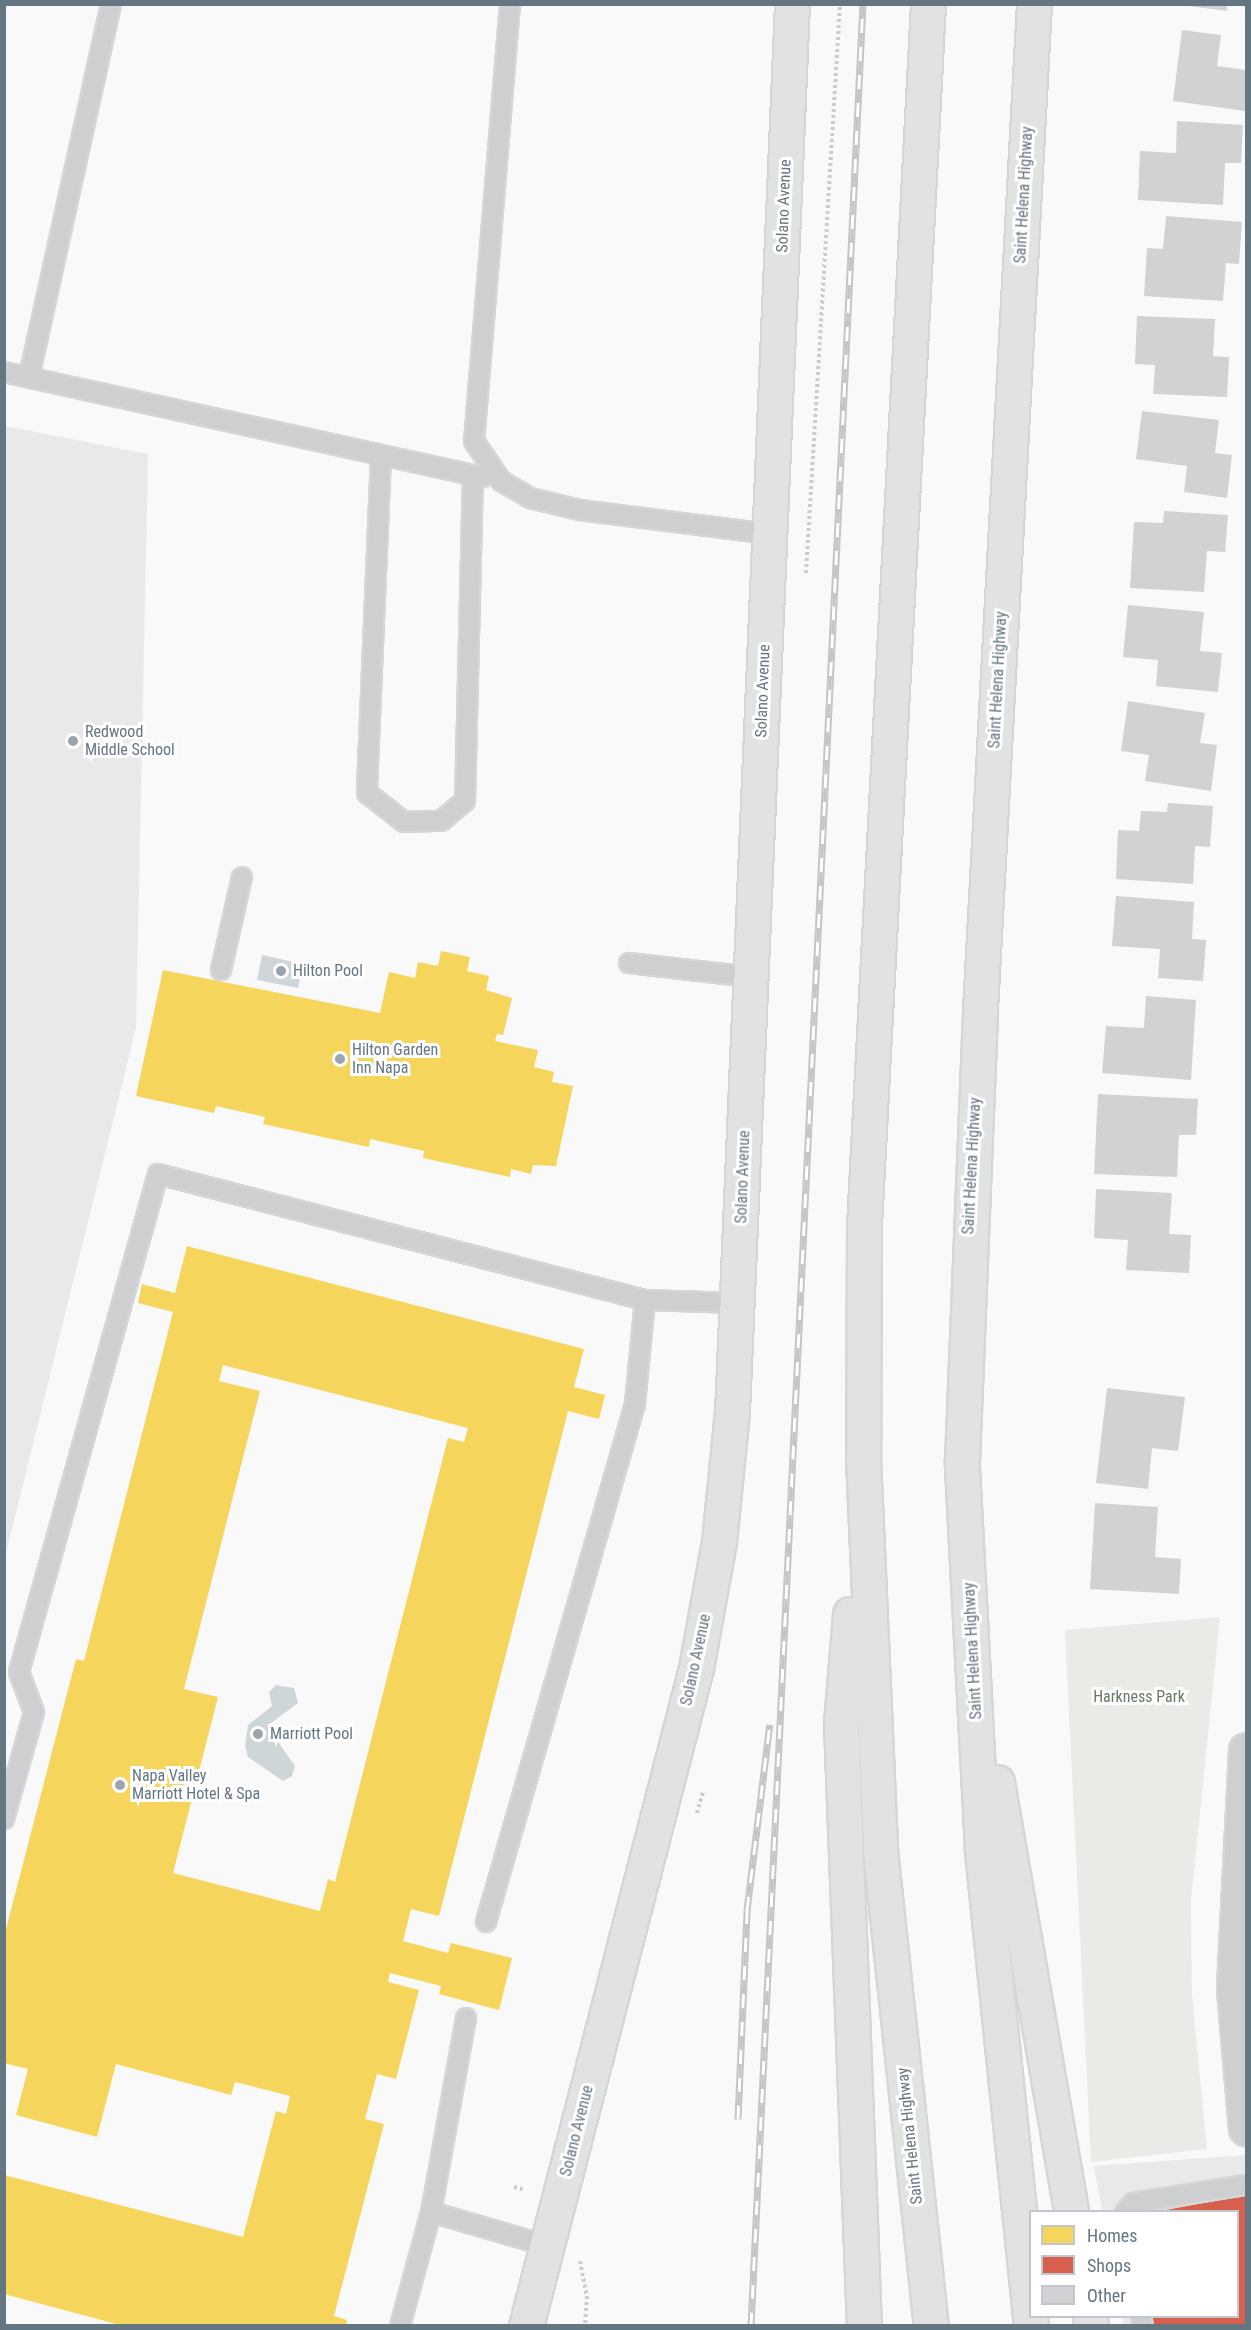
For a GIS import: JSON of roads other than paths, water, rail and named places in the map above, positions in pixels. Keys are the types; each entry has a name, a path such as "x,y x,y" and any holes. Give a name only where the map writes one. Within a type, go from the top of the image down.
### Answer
{"main road":[{"name":"Solano Avenue","path":"526,2325 696,1668 719,1542 737,1304 792,4"},
{"name":"Saint Helena Highway","path":"928,4 864,1227 863,1457 880,1850 931,2325"},
{"name":"Saint Helena Highway","path":"1029,2306 982,1849 974,1651 962,1461 968,1241 1034,4"},
{"path":"863,1457 841,1723 864,2325"},
{"path":"974,1651 1071,2210"}],"street":[{"path":"1246,1750 1243,1878 1234,1989 1246,2128"}],"lane":[{"path":"29,377 111,4"},
{"path":"501,481 474,441 510,4"},
{"path":"4,372 501,481 530,498 580,510 770,534"},
{"path":"381,454 367,793 404,822 441,821 465,801 473,475"},
{"path":"221,970 242,877"},
{"path":"629,963 751,977"},
{"path":"4,1819 33,1712 20,1672 158,1174 645,1299 737,1304"},
{"path":"486,1922 635,1404 645,1299"},
{"path":"400,2325 431,2212 466,2018"},
{"path":"1126,2210 1133,2203 1246,2185"},
{"path":"431,2212 547,2246"}],"railway":[{"path":"751,2326 863,4"},
{"path":"738,2119 747,1910 770,1724"}],"place":[{"name":"Redwood Middle School","path":"73,741"},
{"name":"Hilton Pool","path":"281,971"},
{"name":"Hilton Garden Inn Napa","path":"340,1059"},
{"name":"Marriott Pool","path":"258,1734"},
{"name":"Napa Valley Marriott Hotel & Spa","path":"120,1785"}],"park label":[{"name":"Harkness Park","path":"1139,1697"}]}
